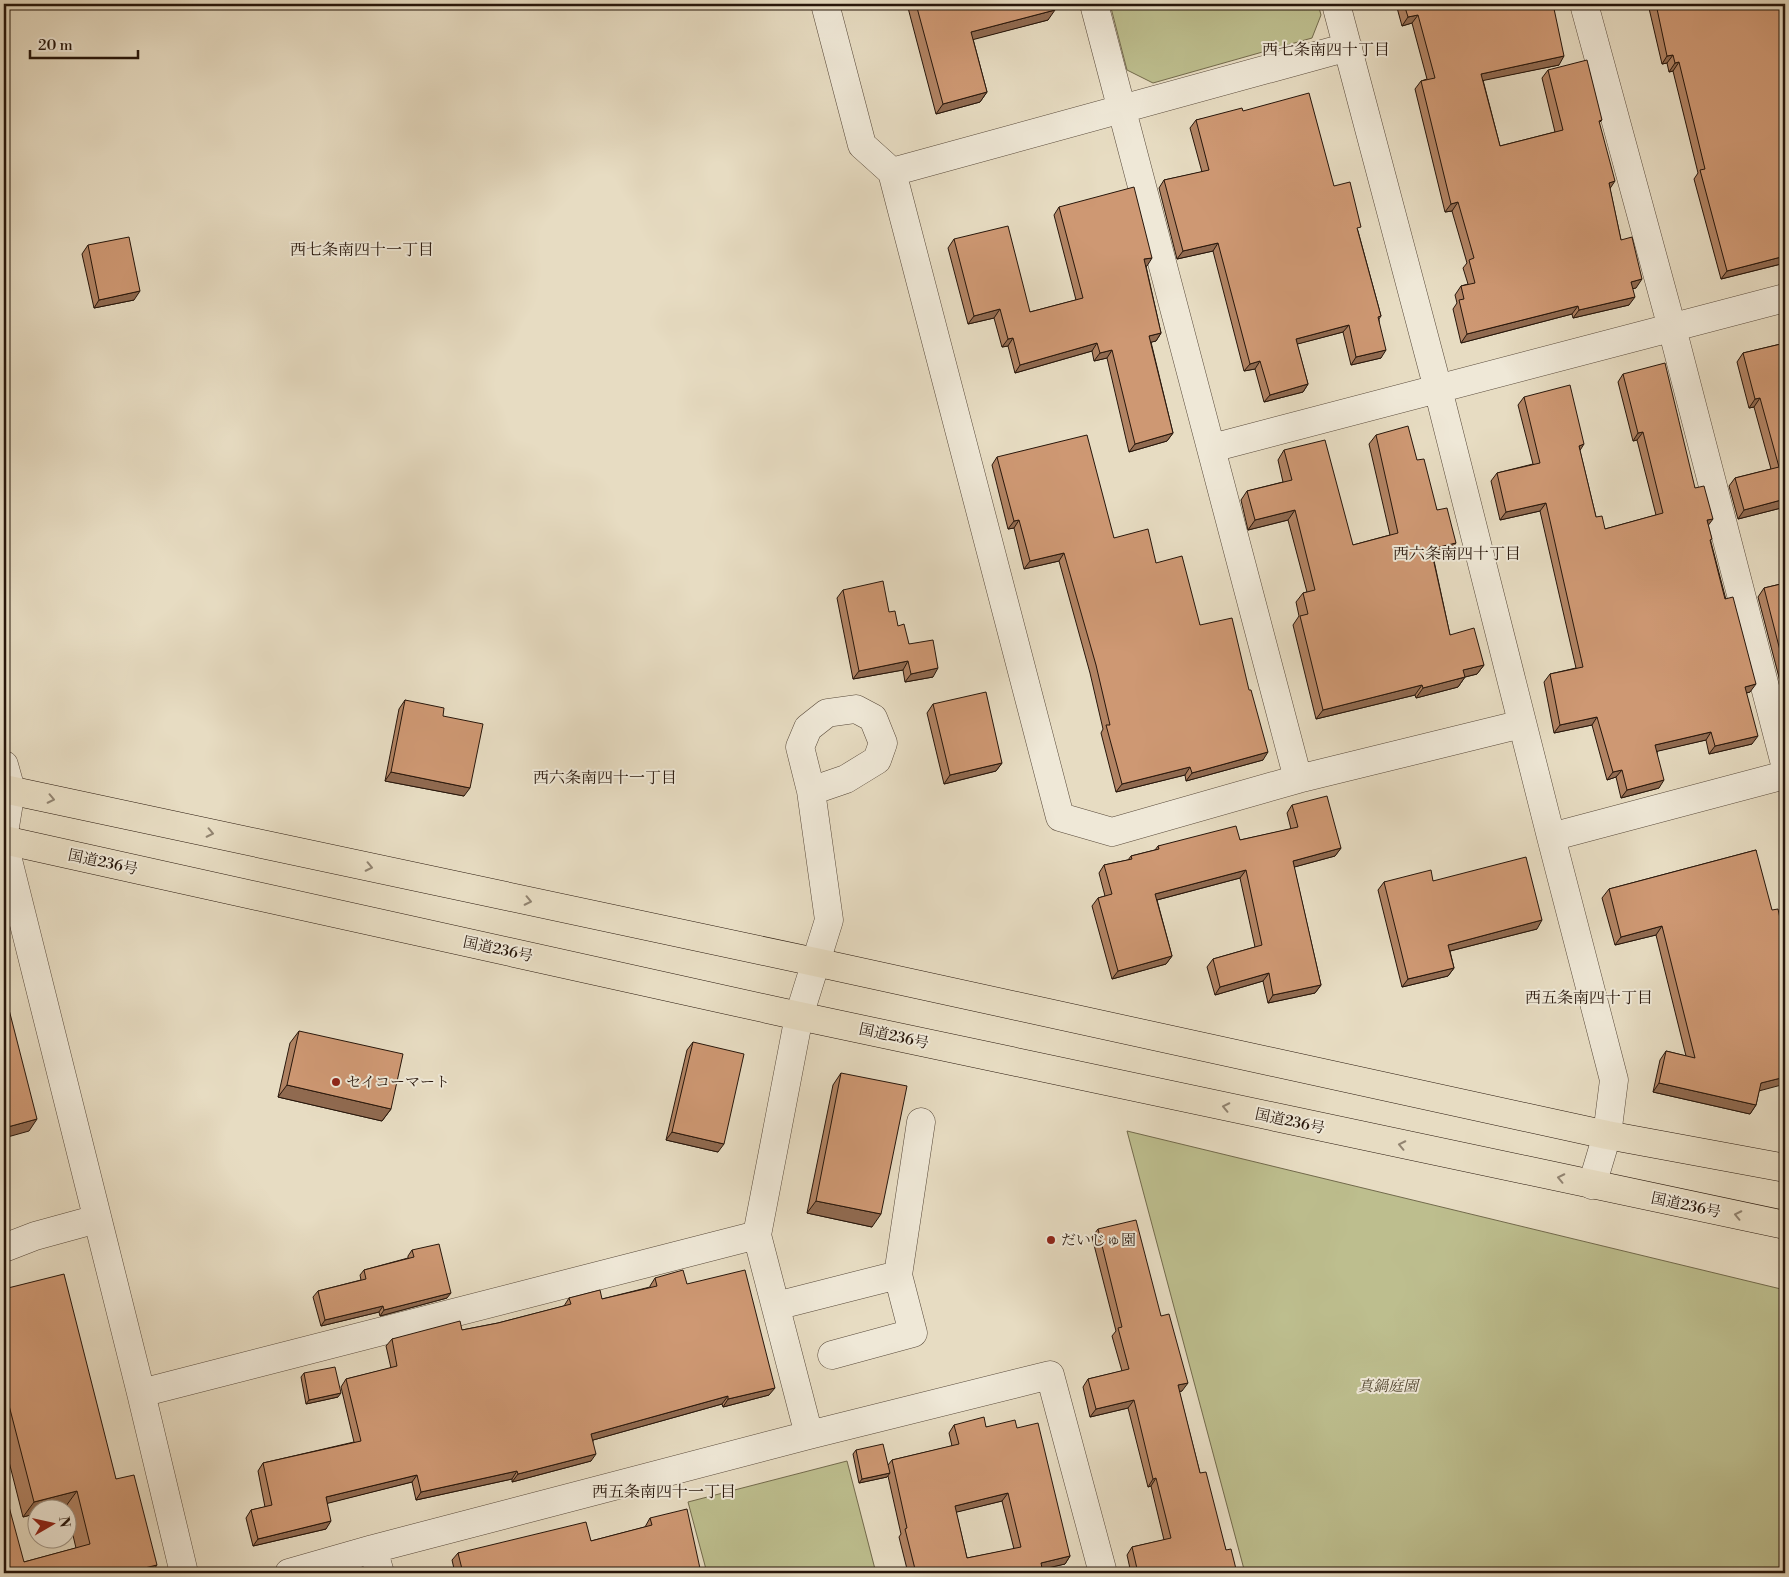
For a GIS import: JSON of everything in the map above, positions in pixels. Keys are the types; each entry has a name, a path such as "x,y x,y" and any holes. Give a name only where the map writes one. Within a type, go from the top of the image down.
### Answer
{"highway":[{"path":"6,781 815,962 1607,1135 1785,1168"},
{"name":"国道236号","path":"4,840 799,1016 1785,1225"}],"street":[{"path":"825,4 862,145 892,172 1060,817 1112,832 1298,780 1522,724"},
{"path":"1094,4 1298,780"},
{"path":"1336,4 1438,389 1550,837 1614,1080 1607,1135 1592,1185"},
{"path":"1584,4 1672,328 1785,764"},
{"path":"892,172 1121,108 1348,48"},
{"path":"1212,448 1785,298"},
{"path":"1550,837 1785,775"},
{"path":"4,833 6,781"},
{"path":"809,1435 757,1235 799,1016 829,920 811,791"},
{"path":"4,844 184,1573"},
{"path":"832,1355 913,1333 898,1275 921,1122"},
{"path":"4,1248 35,1236 97,1219"},
{"path":"141,1393 757,1235"},
{"path":"776,1306 898,1275"},
{"path":"289,1573 377,1561 809,1435 1050,1375 1103,1573"}],"green space":[{"path":"1110,4 1318,4 1321,15 1312,38 1153,83 1127,70"},
{"name":"真鍋庭園","path":"1127,1131 1785,1290 1785,1573 1245,1573"},
{"path":"847,1461 876,1573 707,1573 688,1502"}],"building":[{"path":"916,4 1054,4 1055,10 971,32 987,92 943,104"},
{"path":"1404,4 1459,4 1460,9 1483,4 1553,4 1564,56 1481,74 1500,146 1563,130 1548,70 1587,60 1602,120 1599,121 1615,181 1609,183 1621,240 1632,237 1642,279 1631,282 1635,297 1579,310 1578,306 1467,334 1459,300 1464,299 1461,286 1475,283 1469,260 1474,258 1458,202 1451,204 1421,81 1435,78 1418,15 1408,17"},
{"path":"1656,4 1785,4 1785,256 1727,271 1700,170 1705,169 1679,62 1675,63 1673,55 1667,56"},
{"path":"1309,93 1334,186 1350,182 1361,227 1357,228 1381,316 1378,317 1386,350 1356,357 1349,325 1296,339 1308,384 1270,395 1260,361 1250,364 1218,243 1183,251 1164,180 1209,170 1196,120 1242,108 1243,111"},
{"path":"4,149 8,167 4,168"},
{"path":"1134,187 1152,258 1144,259 1161,333 1149,336 1173,433 1135,444 1112,350 1100,353 1097,343 1020,365 1013,338 1008,339 1000,309 974,316 954,239 1008,226 1030,312 1083,298 1059,207"},
{"path":"129,237 140,291 99,300 88,245"},
{"path":"1785,343 1785,499 1744,510 1735,478 1779,467 1760,398 1755,399 1743,353"},
{"path":"1665,363 1695,488 1704,486 1713,519 1707,520 1712,539 1710,540 1725,599 1733,597 1756,684 1745,687 1758,736 1715,746 1711,732 1655,745 1664,780 1627,790 1622,770 1613,772 1597,717 1560,725 1550,674 1583,667 1546,503 1506,512 1497,473 1540,463 1524,397 1570,385 1584,444 1579,446 1596,517 1602,516 1605,529 1663,513 1643,432 1638,433 1623,374"},
{"path":"1408,426 1417,460 1424,459 1437,510 1447,508 1456,543 1431,549 1450,635 1474,628 1484,665 1463,670 1465,677 1423,688 1422,685 1323,710 1300,616 1308,614 1303,593 1315,590 1295,510 1255,520 1247,491 1292,480 1284,450 1325,440 1353,545 1398,533 1376,435"},
{"path":"1087,435 1114,538 1148,529 1156,563 1182,556 1200,625 1232,618 1249,690 1251,690 1268,752 1192,773 1190,767 1122,784 1106,725 1110,725 1096,665 1064,553 1030,561 1019,520 1014,521 997,457"},
{"path":"883,581 889,612 895,611 898,626 904,624 909,644 933,640 938,668 911,674 908,661 859,671 843,590"},
{"path":"1785,583 1785,670 1764,588"},
{"path":"986,692 1002,763 950,775 933,704"},
{"path":"405,700 444,708 443,716 483,724 470,788 391,772"},
{"path":"1327,796 1341,848 1293,861 1321,985 1273,995 1269,973 1220,987 1213,959 1262,945 1246,870 1155,894 1172,956 1118,971 1098,898 1112,894 1104,865 1132,859 1131,856 1159,849 1158,846 1236,826 1240,840 1298,827 1292,805"},
{"path":"1756,850 1772,910 1778,909 1785,942 1785,1077 1761,1083 1756,1105 1659,1083 1666,1051 1695,1058 1662,926 1621,937 1609,889"},
{"path":"1526,857 1542,920 1448,945 1454,968 1408,979 1384,882 1431,870 1433,881"},
{"path":"4,990 37,1119 4,1128"},
{"name":"セイコーマート","path":"299,1031 403,1054 391,1109 287,1085"},
{"path":"693,1042 744,1054 724,1144 672,1132"},
{"path":"841,1073 907,1086 881,1214 816,1201"},
{"path":"1136,1220 1161,1316 1169,1314 1188,1383 1178,1385 1200,1473 1206,1472 1226,1550 1231,1549 1237,1573 1138,1573 1132,1547 1171,1538 1156,1478 1153,1479 1134,1400 1096,1409 1088,1379 1129,1369 1118,1328 1122,1327 1098,1229"},
{"path":"439,1244 451,1293 384,1310 383,1306 325,1320 318,1291 366,1279 364,1270 414,1257 412,1250"},
{"path":"683,1270 687,1284 745,1270 775,1388 728,1399 728,1396 591,1434 596,1454 518,1474 517,1471 421,1492 417,1475 326,1497 331,1521 258,1539 251,1510 272,1505 263,1463 361,1441 346,1379 397,1366 392,1339 460,1321 462,1330 498,1323 571,1304 569,1298 600,1290 602,1299 657,1286 655,1278"},
{"path":"64,1274 116,1479 134,1475 157,1565 124,1573 4,1573 4,1504 8,1503 24,1562 68,1550 78,1550 78,1547 90,1544 77,1491 42,1500 33,1500 4,1386 4,1289"},
{"path":"335,1367 341,1393 309,1400 304,1373"},
{"path":"984,1417 986,1427 1015,1420 1017,1428 1038,1423 1070,1556 1041,1563 1043,1573 916,1573 905,1529 907,1528 892,1460 959,1444 954,1425","holes":["1008,1493 1021,1547 967,1558 955,1506"]},
{"path":"883,1444 890,1473 862,1479 856,1450"},
{"path":"687,1509 701,1573 463,1573 458,1553 586,1522 591,1541 652,1525 650,1518"}],"place":[{"name":"セイコーマート","path":"336,1082"},
{"name":"だいじゅ園","path":"1051,1240"}],"district":[{"name":"西七条南四十丁目","path":"1326,49"},
{"name":"西七条南四十一丁目","path":"362,249"},
{"name":"西六条南四十丁目","path":"1457,553"},
{"name":"西六条南四十一丁目","path":"605,777"},
{"name":"西五条南四十丁目","path":"1589,997"},
{"name":"西五条南四十一丁目","path":"664,1491"}]}
